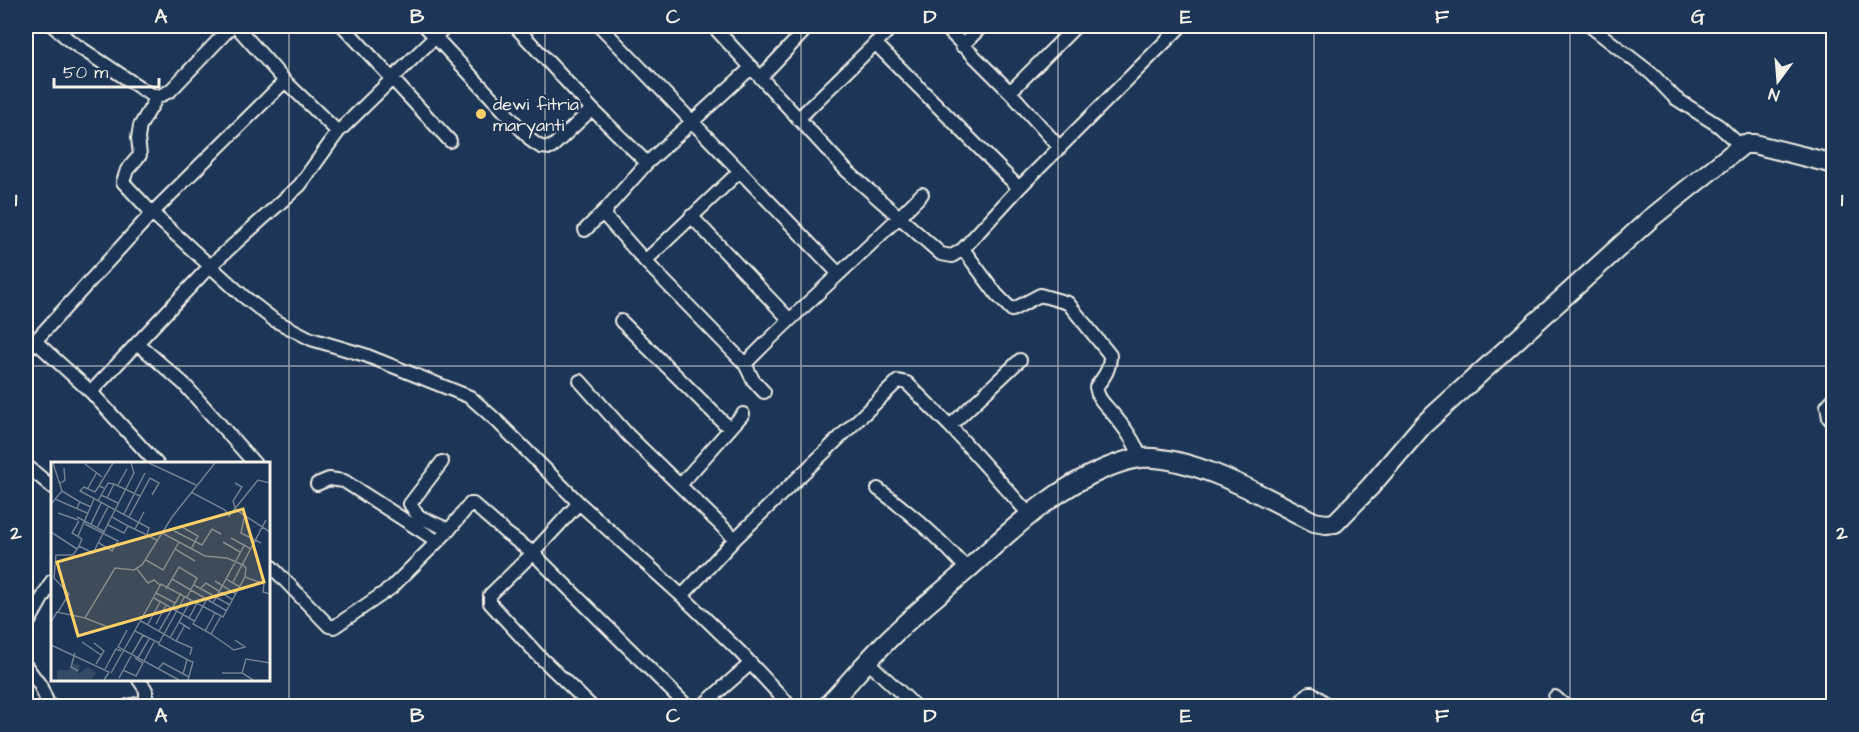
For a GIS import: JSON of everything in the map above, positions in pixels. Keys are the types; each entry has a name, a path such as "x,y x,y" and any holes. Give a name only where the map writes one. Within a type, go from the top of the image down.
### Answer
{"street":[{"path":"53,26 148,93 158,97"},
{"path":"338,132 285,81 234,26 170,91 158,97 140,126 138,138 140,155 127,170 123,182 152,213 243,296 274,320 311,339 365,355 470,397 579,503 682,596 790,706"},
{"path":"343,26 450,141"},
{"path":"425,26 533,142 541,147 551,148 592,109"},
{"path":"91,392 210,266 300,185 338,132 446,26"},
{"path":"515,26 592,109 647,163"},
{"path":"600,26 839,274"},
{"path":"761,77 809,26"},
{"path":"798,119 893,26"},
{"path":"944,26 1010,92 1060,148"},
{"path":"962,46 982,26"},
{"path":"1010,92 1076,26"},
{"path":"719,28 846,170 941,254 952,255 963,249 1019,188 1181,26"},
{"path":"1590,26 1652,74 1675,98 1719,126 1742,147"},
{"path":"875,43 1019,188"},
{"path":"585,230 647,163 752,67"},
{"path":"26,351 152,213 285,81"},
{"path":"827,706 890,637 1029,514 1074,483 1108,467 1140,458 1166,460 1234,482 1314,522 1335,523 1370,487 1423,425 1650,219 1744,144 1754,144 1833,164"},
{"path":"645,261 740,171"},
{"path":"745,364 789,319 922,194"},
{"path":"607,208 606,217 645,261 745,364 753,380 764,392"},
{"path":"691,216 789,319"},
{"path":"963,249 996,295 1012,310 1040,295 1068,303 1110,355 1107,373 1096,387 1098,398 1112,412 1137,447 1140,458"},
{"path":"621,321 730,429"},
{"path":"35,341 91,392 155,462"},
{"path":"137,343 184,384 253,462"},
{"path":"950,426 1020,360"},
{"path":"580,381 628,435 735,539"},
{"path":"682,596 735,539 898,381 907,383 950,426 1029,514"},
{"path":"1833,398 1827,406 1833,423"},
{"path":"680,485 743,414"},
{"path":"442,462 410,504 418,516 449,530"},
{"path":"27,470 51,486"},
{"path":"317,484 330,479 344,481 437,541"},
{"path":"878,489 911,513 968,570"},
{"path":"579,503 490,595 490,603 540,657 591,706"},
{"path":"270,565 329,626 334,627 391,588 449,530 470,504 473,504 533,553 687,706"},
{"path":"26,627 51,582"},
{"path":"867,662 915,706"},
{"path":"702,706 750,664"},
{"path":"26,666 40,685 49,706"},
{"path":"127,706 149,704 146,690 140,681"},
{"path":"1297,706 1309,693 1312,693 1329,706"},
{"path":"1555,697 1565,706"}],"place":[{"name":"dewi fitria maryanti","path":"481,114"}]}
